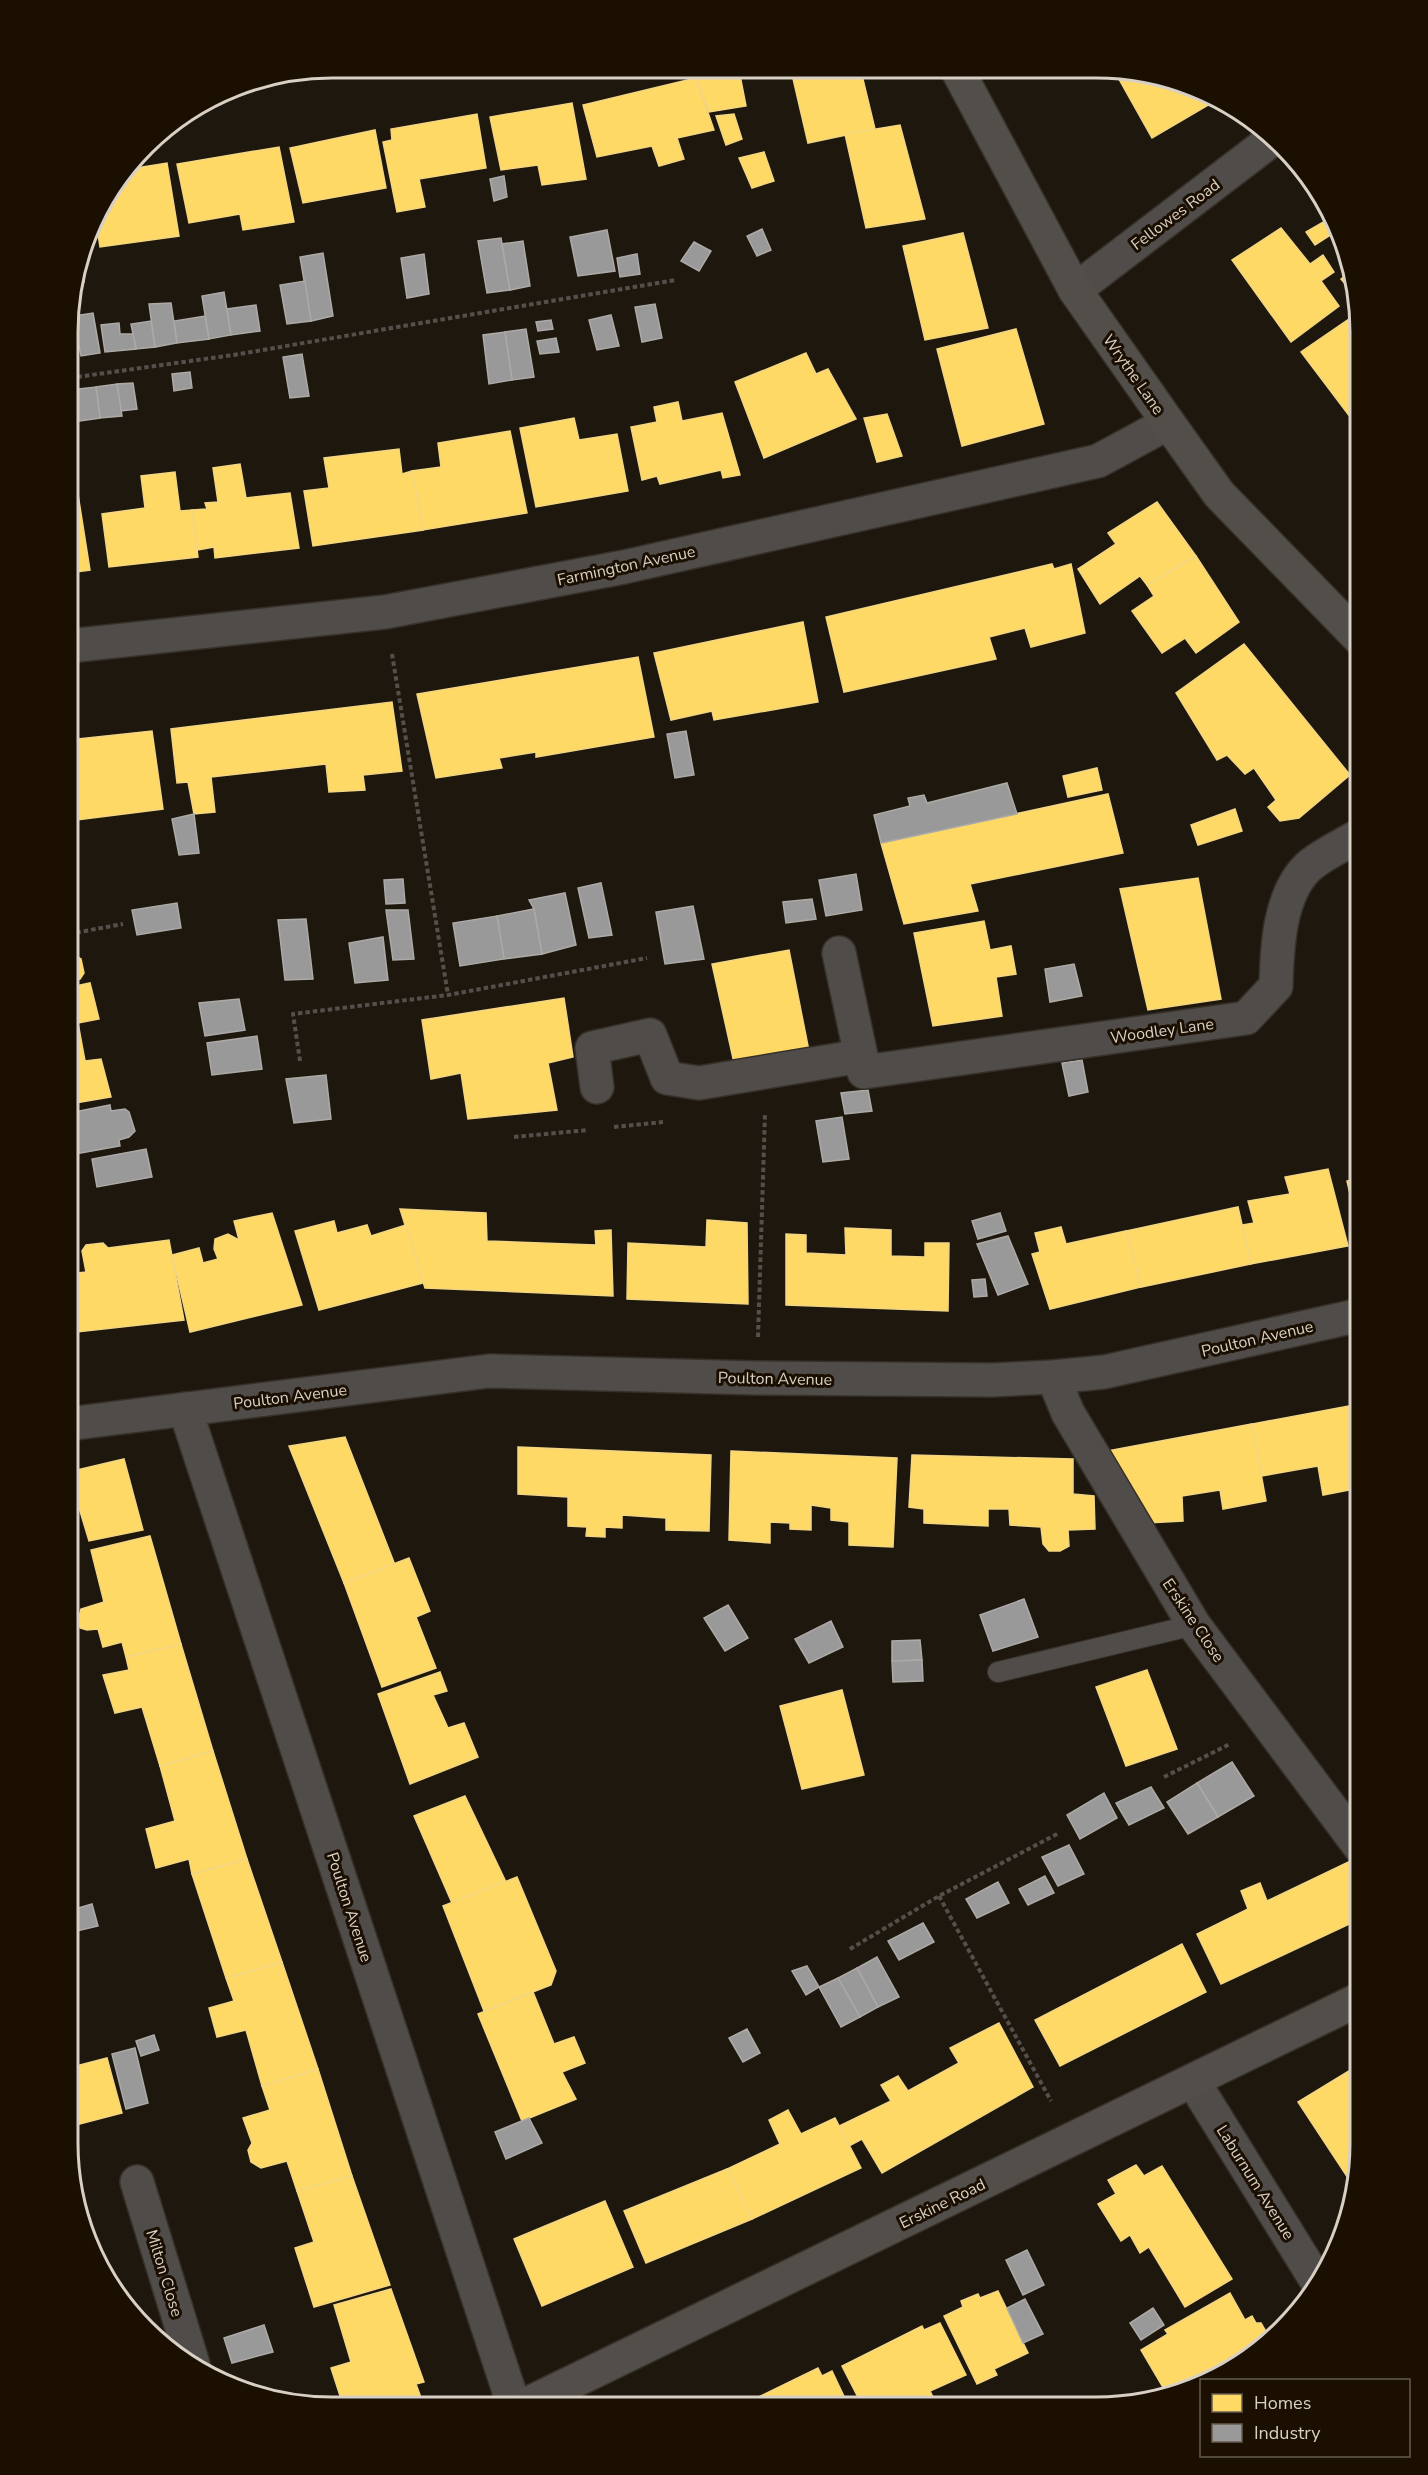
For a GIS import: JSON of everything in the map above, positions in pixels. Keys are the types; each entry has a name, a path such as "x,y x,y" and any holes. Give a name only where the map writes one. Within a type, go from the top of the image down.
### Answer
{"street":[{"name":"Wrythe Lane","path":"962,78 1075,290 1167,421 1219,494 1350,629"},
{"name":"Fellowes Road","path":"1075,290 1266,144"},
{"name":"Farmington Avenue","path":"78,645 385,612 624,567 1098,461 1167,421"},
{"name":"Woodley Lane","path":"861,1056 864,1072 1246,1018 1276,986 1278,946 1287,900 1308,867 1350,841"},
{"path":"597,1087 592,1048 650,1035 667,1078 699,1083 861,1056 839,953"},
{"name":"Poulton Avenue","path":"78,1423 489,1371 757,1378 992,1380 1053,1377 1104,1371 1350,1317"},
{"name":"Erskine Close","path":"1053,1377 1068,1413 1194,1625 1350,1834"},
{"name":"Poulton Avenue","path":"185,1409 511,2397"},
{"name":"Erskine Road","path":"542,2397 1350,2004"},
{"name":"Laburnum Avenue","path":"1193,2081 1313,2275"},
{"name":"Milton Close","path":"136,2182 190,2353"}],"lane":[{"path":"998,1672 1194,1625"}],"path":[{"path":"78,377 232,355 675,280"},
{"path":"385,612 448,994"},
{"path":"78,932 123,924"},
{"path":"300,1061 293,1014 448,994 647,958"},
{"path":"757,1378 765,1113"},
{"path":"1164,1777 1268,1724"},
{"path":"850,1949 939,1896 1059,1833"},
{"path":"939,1896 1072,2140"}],"building: Homes":[{"path":"696,78 741,78 746,106 709,112"},
{"path":"696,78 714,130 677,138 684,159 659,166 652,146 597,157 583,105"},
{"path":"793,78 863,78 875,129 808,143"},
{"path":"1119,79 1161,87 1209,105 1152,138"},
{"path":"572,103 586,179 542,185 538,165 501,170 490,117"},
{"path":"477,114 486,168 419,179 425,207 397,212 383,142 392,140 391,129"},
{"path":"734,114 742,139 726,145 716,116"},
{"path":"900,125 925,219 866,228 845,134"},
{"path":"375,130 386,188 303,203 290,148"},
{"path":"279,147 294,222 243,230 240,214 189,223 177,164"},
{"path":"764,152 774,181 752,188 739,158"},
{"path":"167,163 179,236 100,247 98,233 104,220 121,191 139,168"},
{"path":"1325,221 1331,235 1315,245 1306,232"},
{"path":"1281,228 1310,264 1323,255 1334,272 1321,281 1339,306 1291,342 1232,260"},
{"path":"963,233 988,328 925,340 903,246"},
{"path":"1349,319 1350,417 1301,352"},
{"path":"1016,329 1044,424 962,446 937,349"},
{"path":"806,353 816,374 828,369 856,419 764,458 735,382"},
{"path":"678,402 682,421 722,413 740,475 723,478 721,470 660,484 657,476 642,480 631,427 657,422 654,407"},
{"path":"887,414 902,456 877,462 864,418"},
{"path":"574,418 579,440 617,434 628,491 536,507 520,428"},
{"path":"510,431 527,513 423,530 412,471 441,467 438,443"},
{"path":"399,449 402,474 412,471 423,530 313,546 304,491 329,488 324,458"},
{"path":"240,464 246,498 290,493 299,548 215,558 214,547 197,550 192,510 207,509 205,503 218,502 213,468"},
{"path":"175,472 180,511 192,510 198,557 109,567 102,514 145,508 141,476"},
{"path":"78,494 90,570 78,572"},
{"path":"1157,502 1196,556 1147,585 1140,576 1100,604 1078,569 1116,544 1108,533"},
{"path":"1196,556 1239,622 1196,653 1185,638 1162,653 1132,611 1154,596 1147,585"},
{"path":"1052,564 1054,569 1071,564 1085,633 1031,647 1025,628 989,637 996,659 844,692 826,617"},
{"path":"803,622 818,702 714,720 712,711 671,720 654,653"},
{"path":"1244,644 1350,775 1299,818 1280,821 1268,807 1276,800 1254,768 1245,774 1227,755 1217,760 1176,693"},
{"path":"638,657 654,737 536,757 536,752 499,758 502,768 436,778 417,694"},
{"path":"392,702 402,771 363,775 365,790 329,792 326,764 211,777 215,812 194,814 188,782 177,783 171,729"},
{"path":"152,731 163,809 78,820 78,739"},
{"path":"1097,768 1102,790 1068,797 1063,776"},
{"path":"1108,794 1123,853 970,884 978,911 904,924 881,843"},
{"path":"1235,809 1242,831 1198,845 1191,825"},
{"path":"1198,878 1221,999 1148,1010 1120,889"},
{"path":"984,921 990,950 1011,946 1016,974 996,977 1002,1016 933,1026 914,933"},
{"path":"789,950 809,1051 734,1063 712,964"},
{"path":"78,957 81,959 84,973 78,979"},
{"path":"90,983 99,1019 78,1023 78,986"},
{"path":"564,998 573,1057 548,1063 557,1110 468,1119 461,1073 431,1079 422,1020"},
{"path":"78,1023 85,1061 101,1059 111,1097 78,1102"},
{"path":"1328,1169 1348,1246 1251,1264 1242,1225 1254,1223 1248,1201 1290,1194 1285,1177"},
{"path":"1238,1207 1251,1264 1141,1287 1126,1231"},
{"path":"400,1209 486,1213 487,1241 596,1245 595,1231 611,1230 613,1296 425,1288"},
{"path":"272,1213 302,1305 190,1332 172,1255 199,1248 203,1263 218,1259 214,1249 215,1239 228,1234 239,1240 234,1221"},
{"path":"707,1220 747,1223 748,1304 627,1299 628,1243 706,1247"},
{"path":"334,1221 337,1233 367,1225 371,1236 406,1225 423,1283 319,1310 295,1231"},
{"path":"1061,1227 1066,1244 1126,1231 1141,1287 1050,1309 1032,1254 1040,1252 1035,1233"},
{"path":"845,1228 891,1230 891,1256 925,1257 925,1243 949,1243 948,1311 786,1305 786,1234 806,1235 806,1253 846,1255"},
{"path":"169,1240 184,1320 78,1332 78,1273 86,1272 82,1251 86,1245 103,1243 108,1248"},
{"path":"1350,1406 1350,1490 1323,1495 1318,1466 1262,1476 1252,1424"},
{"path":"1252,1424 1266,1501 1223,1509 1220,1490 1182,1496 1183,1521 1147,1523 1107,1451"},
{"path":"345,1437 395,1565 344,1583 289,1446"},
{"path":"518,1447 711,1455 709,1531 666,1530 666,1518 622,1515 622,1528 605,1527 605,1537 586,1536 587,1527 568,1526 568,1497 518,1494"},
{"path":"731,1451 897,1458 893,1547 849,1545 849,1522 831,1520 831,1508 811,1505 811,1530 790,1529 790,1523 770,1522 770,1543 729,1540"},
{"path":"912,1455 1073,1459 1073,1494 1094,1496 1095,1529 1068,1530 1069,1546 1060,1551 1049,1551 1043,1544 1041,1527 1010,1525 1009,1509 988,1509 988,1526 924,1523 924,1509 909,1507"},
{"path":"124,1459 143,1530 89,1541 78,1504 78,1470"},
{"path":"150,1536 181,1644 126,1657 122,1642 103,1647 98,1629 80,1628 81,1609 104,1602 91,1550"},
{"path":"409,1558 430,1611 416,1617 436,1668 382,1687 344,1583"},
{"path":"181,1644 213,1751 160,1766 142,1707 115,1713 103,1675 129,1670 126,1657"},
{"path":"1147,1670 1177,1749 1126,1766 1096,1687"},
{"path":"440,1672 447,1691 433,1695 448,1728 464,1723 478,1757 410,1784 378,1694"},
{"path":"842,1690 864,1775 802,1789 780,1706"},
{"path":"213,1751 247,1859 192,1874 189,1859 156,1868 146,1829 175,1821 160,1766"},
{"path":"465,1796 506,1882 452,1903 414,1816"},
{"path":"247,1859 282,1962 226,1978 192,1874"},
{"path":"1350,1861 1350,1924 1221,1984 1197,1934 1248,1909 1241,1891 1260,1883 1267,1901"},
{"path":"517,1877 556,1971 551,1985 484,2011 443,1906"},
{"path":"1182,1944 1206,1992 1060,2066 1035,2020"},
{"path":"282,1962 318,2069 262,2086 246,2030 217,2037 209,2008 234,2001 226,1978"},
{"path":"533,1992 554,2044 574,2037 585,2063 562,2072 576,2099 522,2121 478,2014"},
{"path":"999,2023 1033,2087 882,2173 862,2139 849,2146 839,2126 891,2101 881,2085 898,2076 908,2091 959,2063 950,2048"},
{"path":"107,2058 122,2113 78,2124 78,2065"},
{"path":"318,2069 352,2176 297,2191 287,2161 261,2168 251,2162 248,2150 252,2143 243,2118 270,2110 262,2086"},
{"path":"1350,2070 1348,2177 1298,2102"},
{"path":"788,2110 801,2134 835,2118 861,2168 752,2219 727,2169 780,2144 769,2120"},
{"path":"1136,2165 1144,2176 1162,2166 1232,2279 1185,2307 1149,2247 1140,2253 1130,2235 1121,2241 1098,2204 1116,2194 1108,2180"},
{"path":"727,2169 752,2219 646,2263 624,2211"},
{"path":"352,2176 390,2285 314,2307 295,2248 314,2242 297,2191"},
{"path":"605,2201 633,2267 542,2306 514,2239"},
{"path":"391,2289 424,2382 416,2384 421,2397 340,2397 331,2368 351,2362 334,2305"},
{"path":"998,2291 1028,2353 994,2369 997,2375 977,2384 944,2316 963,2307 961,2301 978,2294 980,2298"},
{"path":"1230,2293 1245,2320 1252,2316 1256,2323 1261,2323 1266,2331 1223,2363 1193,2378 1163,2387 1141,2350 1168,2334 1165,2330"},
{"path":"940,2323 966,2375 930,2391 933,2397 858,2397 842,2366 922,2326 924,2330"},
{"path":"818,2368 822,2376 832,2371 844,2397 758,2397"}],"building: Industry":[{"path":"504,176 507,197 494,201 490,179"},
{"path":"762,229 771,250 757,256 747,236"},
{"path":"607,230 615,271 578,276 570,237"},
{"path":"501,238 510,290 487,293 478,241"},
{"path":"523,241 530,286 510,290 502,244"},
{"path":"694,242 711,251 699,271 681,261"},
{"path":"323,253 333,316 311,321 300,257"},
{"path":"424,254 429,294 407,298 401,258"},
{"path":"637,254 640,274 620,277 617,258"},
{"path":"305,281 311,321 287,324 280,285"},
{"path":"224,292 231,335 209,339 202,296"},
{"path":"171,303 177,343 155,347 149,304"},
{"path":"655,304 662,338 642,342 635,307"},
{"path":"256,305 260,331 231,335 227,309"},
{"path":"93,313 100,353 81,356 78,341 79,315"},
{"path":"611,315 619,346 597,350 589,320"},
{"path":"205,316 209,339 177,343 174,321"},
{"path":"551,320 553,329 538,331 536,322"},
{"path":"151,321 155,347 136,349 131,324"},
{"path":"119,323 120,334 133,334 136,349 105,352 101,325"},
{"path":"526,329 534,377 512,380 505,332"},
{"path":"505,332 512,380 489,384 483,335"},
{"path":"556,338 559,352 540,354 537,341"},
{"path":"302,354 309,396 290,398 283,357"},
{"path":"190,372 192,388 174,391 172,374"},
{"path":"133,383 137,409 121,411 117,384"},
{"path":"117,384 122,416 100,418 96,387"},
{"path":"96,387 100,418 78,421 78,389"},
{"path":"686,731 694,775 675,778 667,734"},
{"path":"1007,783 1017,814 881,843 874,815 910,806 908,798 924,795 927,803"},
{"path":"194,814 199,853 179,855 172,819"},
{"path":"856,874 862,910 826,916 819,880"},
{"path":"403,879 405,903 386,904 384,880"},
{"path":"601,883 612,935 589,938 578,888"},
{"path":"565,893 576,945 542,954 534,909 529,900"},
{"path":"812,899 816,919 786,923 783,902"},
{"path":"177,903 181,928 137,935 132,910"},
{"path":"693,906 704,959 665,964 656,912"},
{"path":"534,909 542,954 504,959 497,916"},
{"path":"386,910 408,910 414,959 393,960"},
{"path":"497,916 504,959 460,966 453,923"},
{"path":"306,919 313,979 285,980 278,920"},
{"path":"383,937 388,980 355,983 349,943"},
{"path":"1074,964 1082,996 1050,1002 1045,969"},
{"path":"239,999 245,1030 205,1036 199,1003"},
{"path":"257,1036 262,1069 212,1075 207,1043"},
{"path":"1082,1060 1088,1092 1069,1096 1062,1063"},
{"path":"326,1075 331,1119 294,1123 286,1079"},
{"path":"868,1090 872,1111 845,1114 841,1093"},
{"path":"110,1105 111,1111 125,1109 129,1112 135,1131 129,1137 119,1140 120,1146 78,1153 78,1111"},
{"path":"842,1117 849,1159 823,1162 816,1121"},
{"path":"146,1149 152,1177 97,1187 92,1159"},
{"path":"1000,1213 1006,1231 978,1239 972,1221"},
{"path":"1008,1236 1028,1284 998,1295 977,1244"},
{"path":"985,1279 987,1296 974,1297 972,1280"},
{"path":"1024,1599 1038,1637 993,1651 980,1615"},
{"path":"728,1605 748,1638 725,1651 704,1618"},
{"path":"831,1621 843,1647 809,1663 795,1639"},
{"path":"920,1640 922,1660 892,1661 892,1641"},
{"path":"922,1660 923,1681 893,1682 892,1661"},
{"path":"1232,1762 1254,1796 1218,1817 1197,1783"},
{"path":"1197,1783 1218,1817 1188,1834 1167,1802"},
{"path":"1151,1787 1164,1808 1129,1825 1116,1803"},
{"path":"1104,1793 1117,1818 1080,1839 1067,1815"},
{"path":"1069,1845 1084,1874 1058,1886 1042,1857"},
{"path":"1045,1876 1054,1893 1028,1905 1019,1889"},
{"path":"998,1882 1009,1903 977,1918 966,1899"},
{"path":"92,1904 98,1926 78,1931 78,1908"},
{"path":"923,1923 934,1942 899,1960 888,1941"},
{"path":"877,1957 899,1997 878,2007 857,1968"},
{"path":"807,1966 819,1987 806,1995 792,1971"},
{"path":"857,1968 878,2007 860,2017 838,1978"},
{"path":"838,1978 860,2017 841,2027 819,1987"},
{"path":"747,2029 760,2053 743,2062 729,2038"},
{"path":"154,2035 159,2050 141,2056 136,2041"},
{"path":"135,2048 148,2103 126,2109 112,2054"},
{"path":"529,2118 542,2143 506,2159 495,2132"},
{"path":"1027,2250 1044,2285 1023,2295 1006,2260"},
{"path":"1025,2299 1043,2334 1023,2343 1007,2308"},
{"path":"1153,2308 1164,2325 1141,2340 1130,2323"},
{"path":"264,2325 273,2352 232,2363 224,2338"}]}
